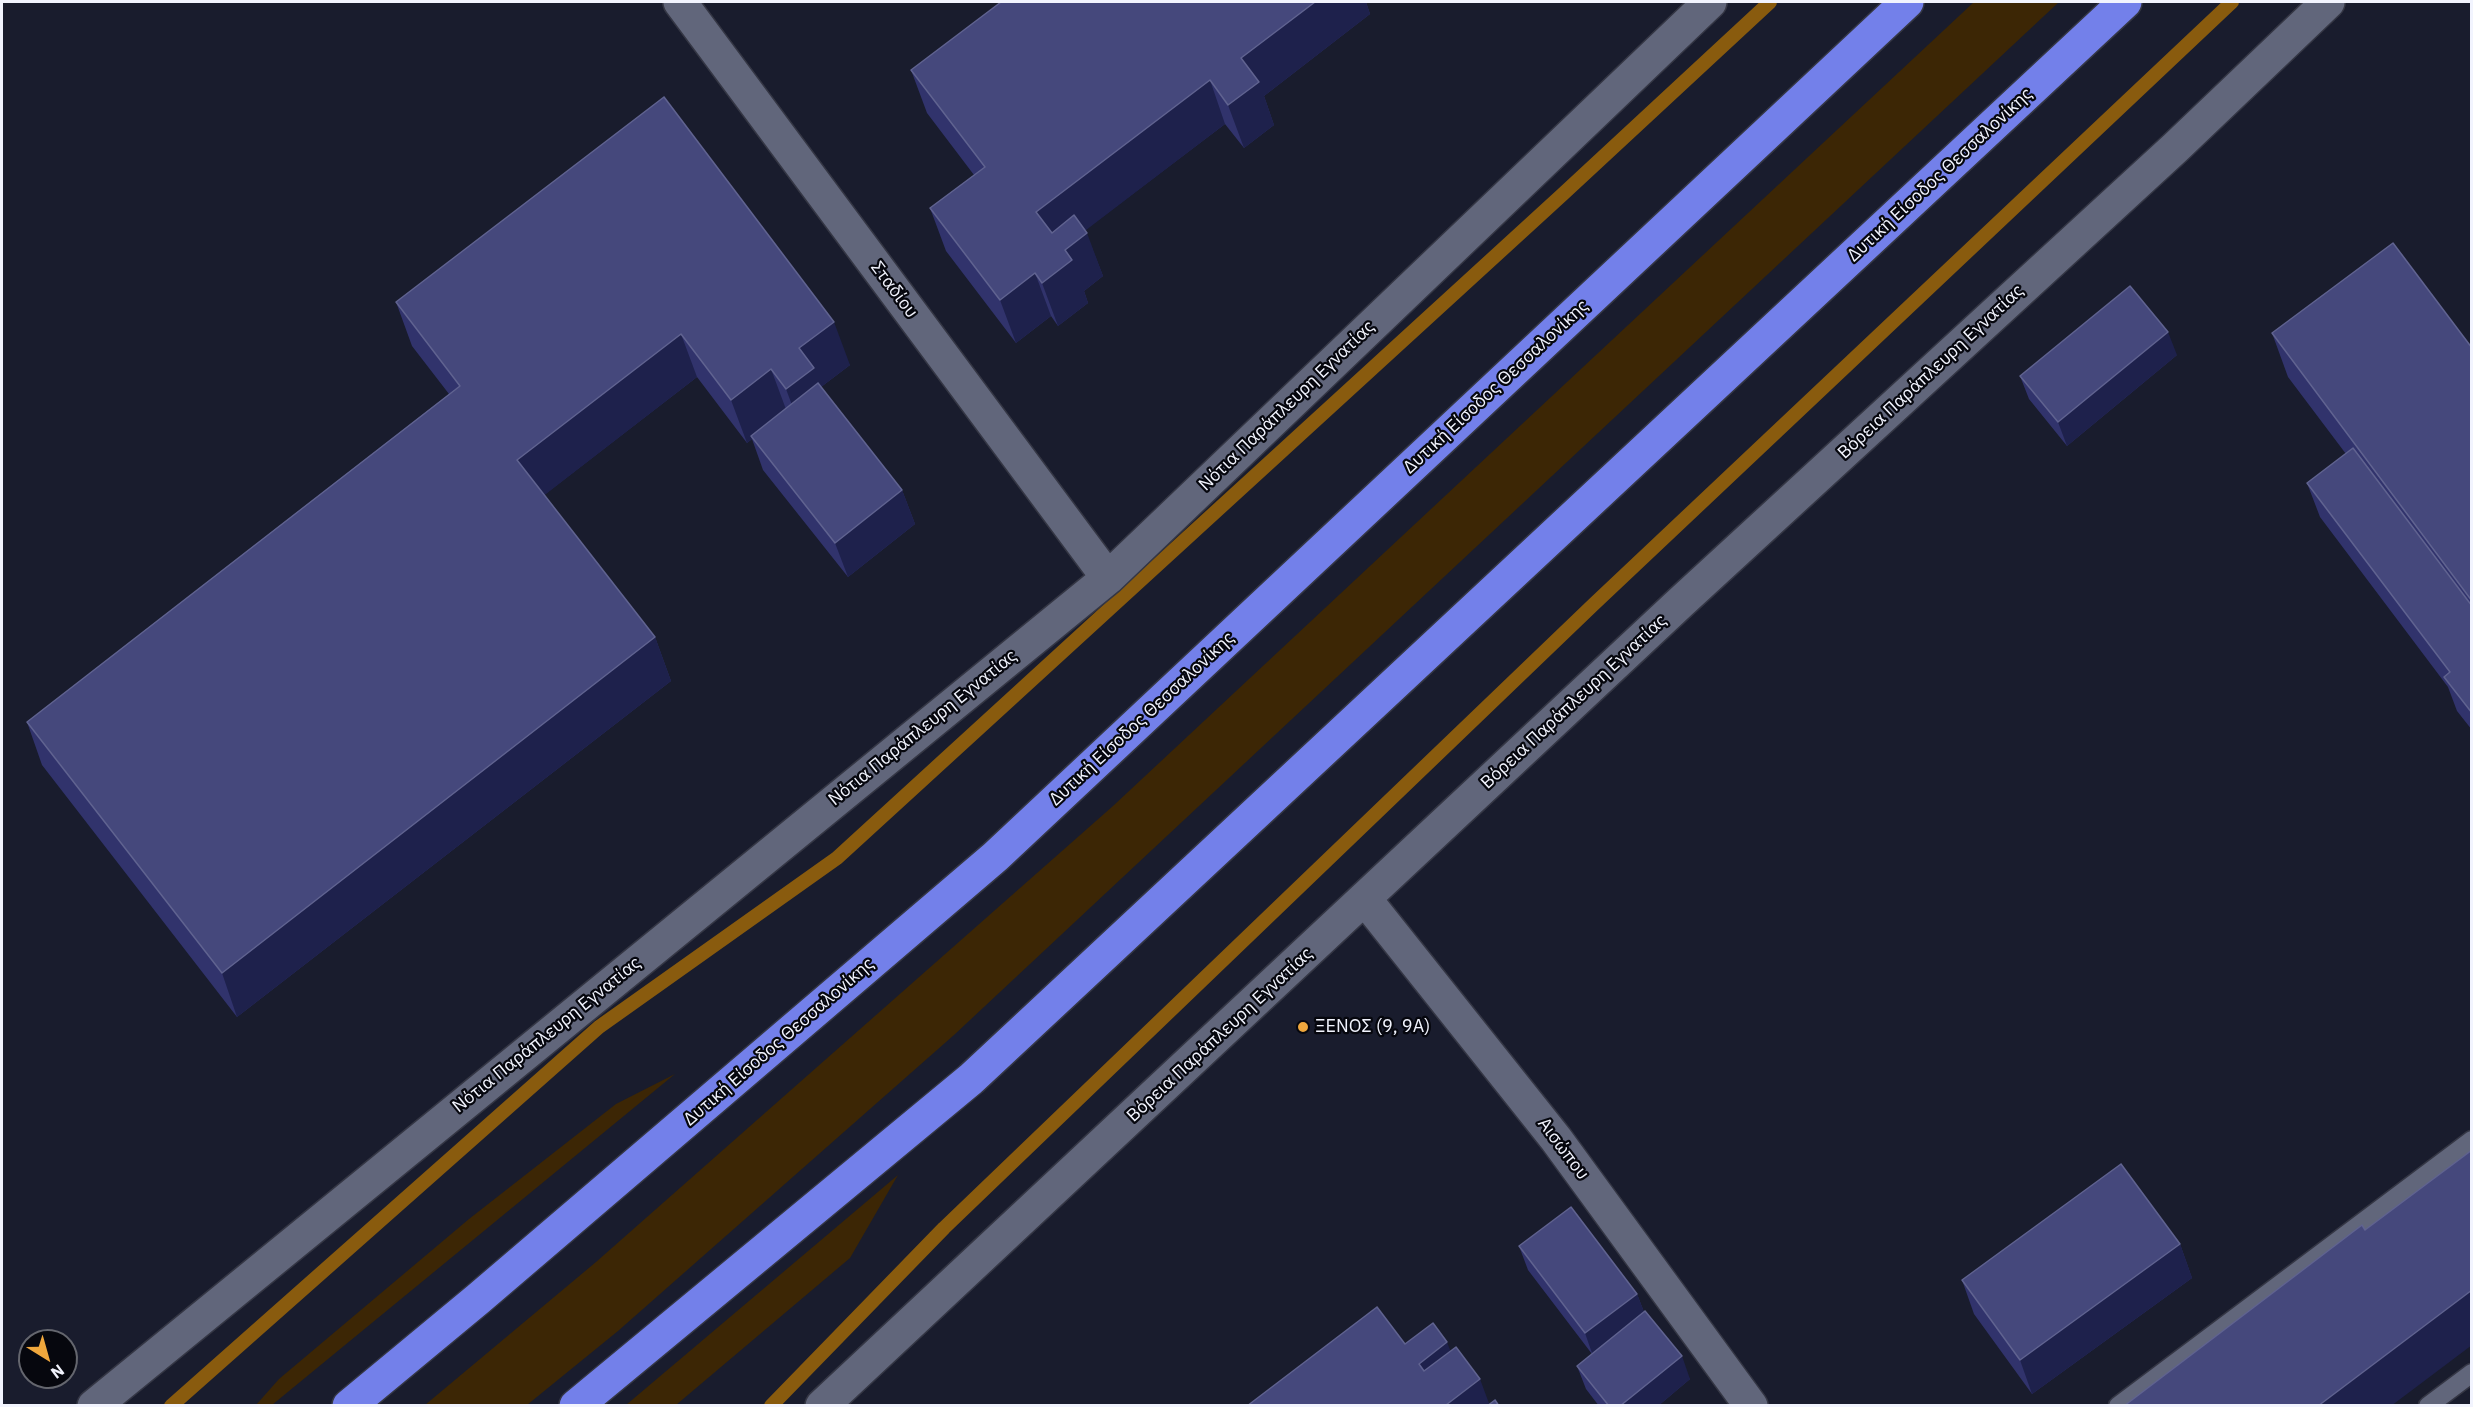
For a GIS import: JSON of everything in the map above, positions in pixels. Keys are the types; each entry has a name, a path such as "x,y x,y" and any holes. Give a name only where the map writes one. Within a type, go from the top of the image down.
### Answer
{"highway":[{"name":"Δυτική Είσοδος Θεσσαλονίκης","path":"350,1406 995,857 1907,2"},
{"name":"Δυτική Είσοδος Θεσσαλονίκης","path":"576,1406 971,1079 2125,2"}],"street":[{"name":"Σταδίου","path":"680,2 1108,578"},
{"name":"Νότια Παράπλευρη Εγνατίας","path":"94,1406 1108,578 1710,2"},
{"name":"Βόρεια Παράπλευρη Εγνατίας","path":"822,1406 1681,602 2175,148 2328,2"},
{"name":"Αισώπου","path":"1365,899 1556,1139 1751,1406"}],"lane":[{"path":"2118,1406 2472,1140"},
{"path":"2428,1406 2472,1372"}],"shaded area":[{"path":"1974,2 2059,2 954,1035 618,1331 527,1405 425,1405 596,1262 1113,806"},
{"path":"675,1074 272,1405 256,1405 279,1379 469,1219 616,1104"},
{"path":"898,1175 850,1258 676,1405 626,1405"}],"building":[{"path":"1001,2 1315,2 1241,58 1259,82 1228,105 1210,80 1036,212 1052,233 1074,215 1087,233 1065,250 1072,260 1042,283 1035,273 1000,300 930,208 985,167 911,70"},
{"path":"664,97 834,322 799,348 814,368 786,389 771,369 731,400 681,334 517,460 655,637 222,973 27,722 460,386 396,302"},
{"path":"2393,243 2472,348 2472,601 2272,333"},
{"path":"2130,286 2168,332 2058,422 2020,376"},
{"path":"818,383 902,490 835,543 751,436"},
{"path":"2353,448 2472,606 2472,713 2444,677 2450,672 2307,483"},
{"path":"2472,1150 2472,1290 2318,1406 2124,1406 2362,1225 2365,1230"},
{"path":"2121,1164 2180,1244 2020,1360 1962,1280"},
{"path":"1571,1207 1637,1294 1585,1333 1519,1246"},
{"path":"1377,1307 1405,1344 1433,1323 1447,1342 1419,1364 1424,1371 1456,1347 1480,1379 1446,1406 1247,1406"},
{"path":"1645,1311 1682,1356 1620,1406 1609,1406 1577,1366"},
{"path":"1495,1400 1499,1406 1487,1406"}],"waterway":[{"path":"171,1406 599,1027 837,858 1770,2"},
{"path":"771,1406 944,1228 1594,604 2232,2"}],"place":[{"name":"ΞΕΝΟΣ (9, 9Α)","path":"1303,1027"}]}
